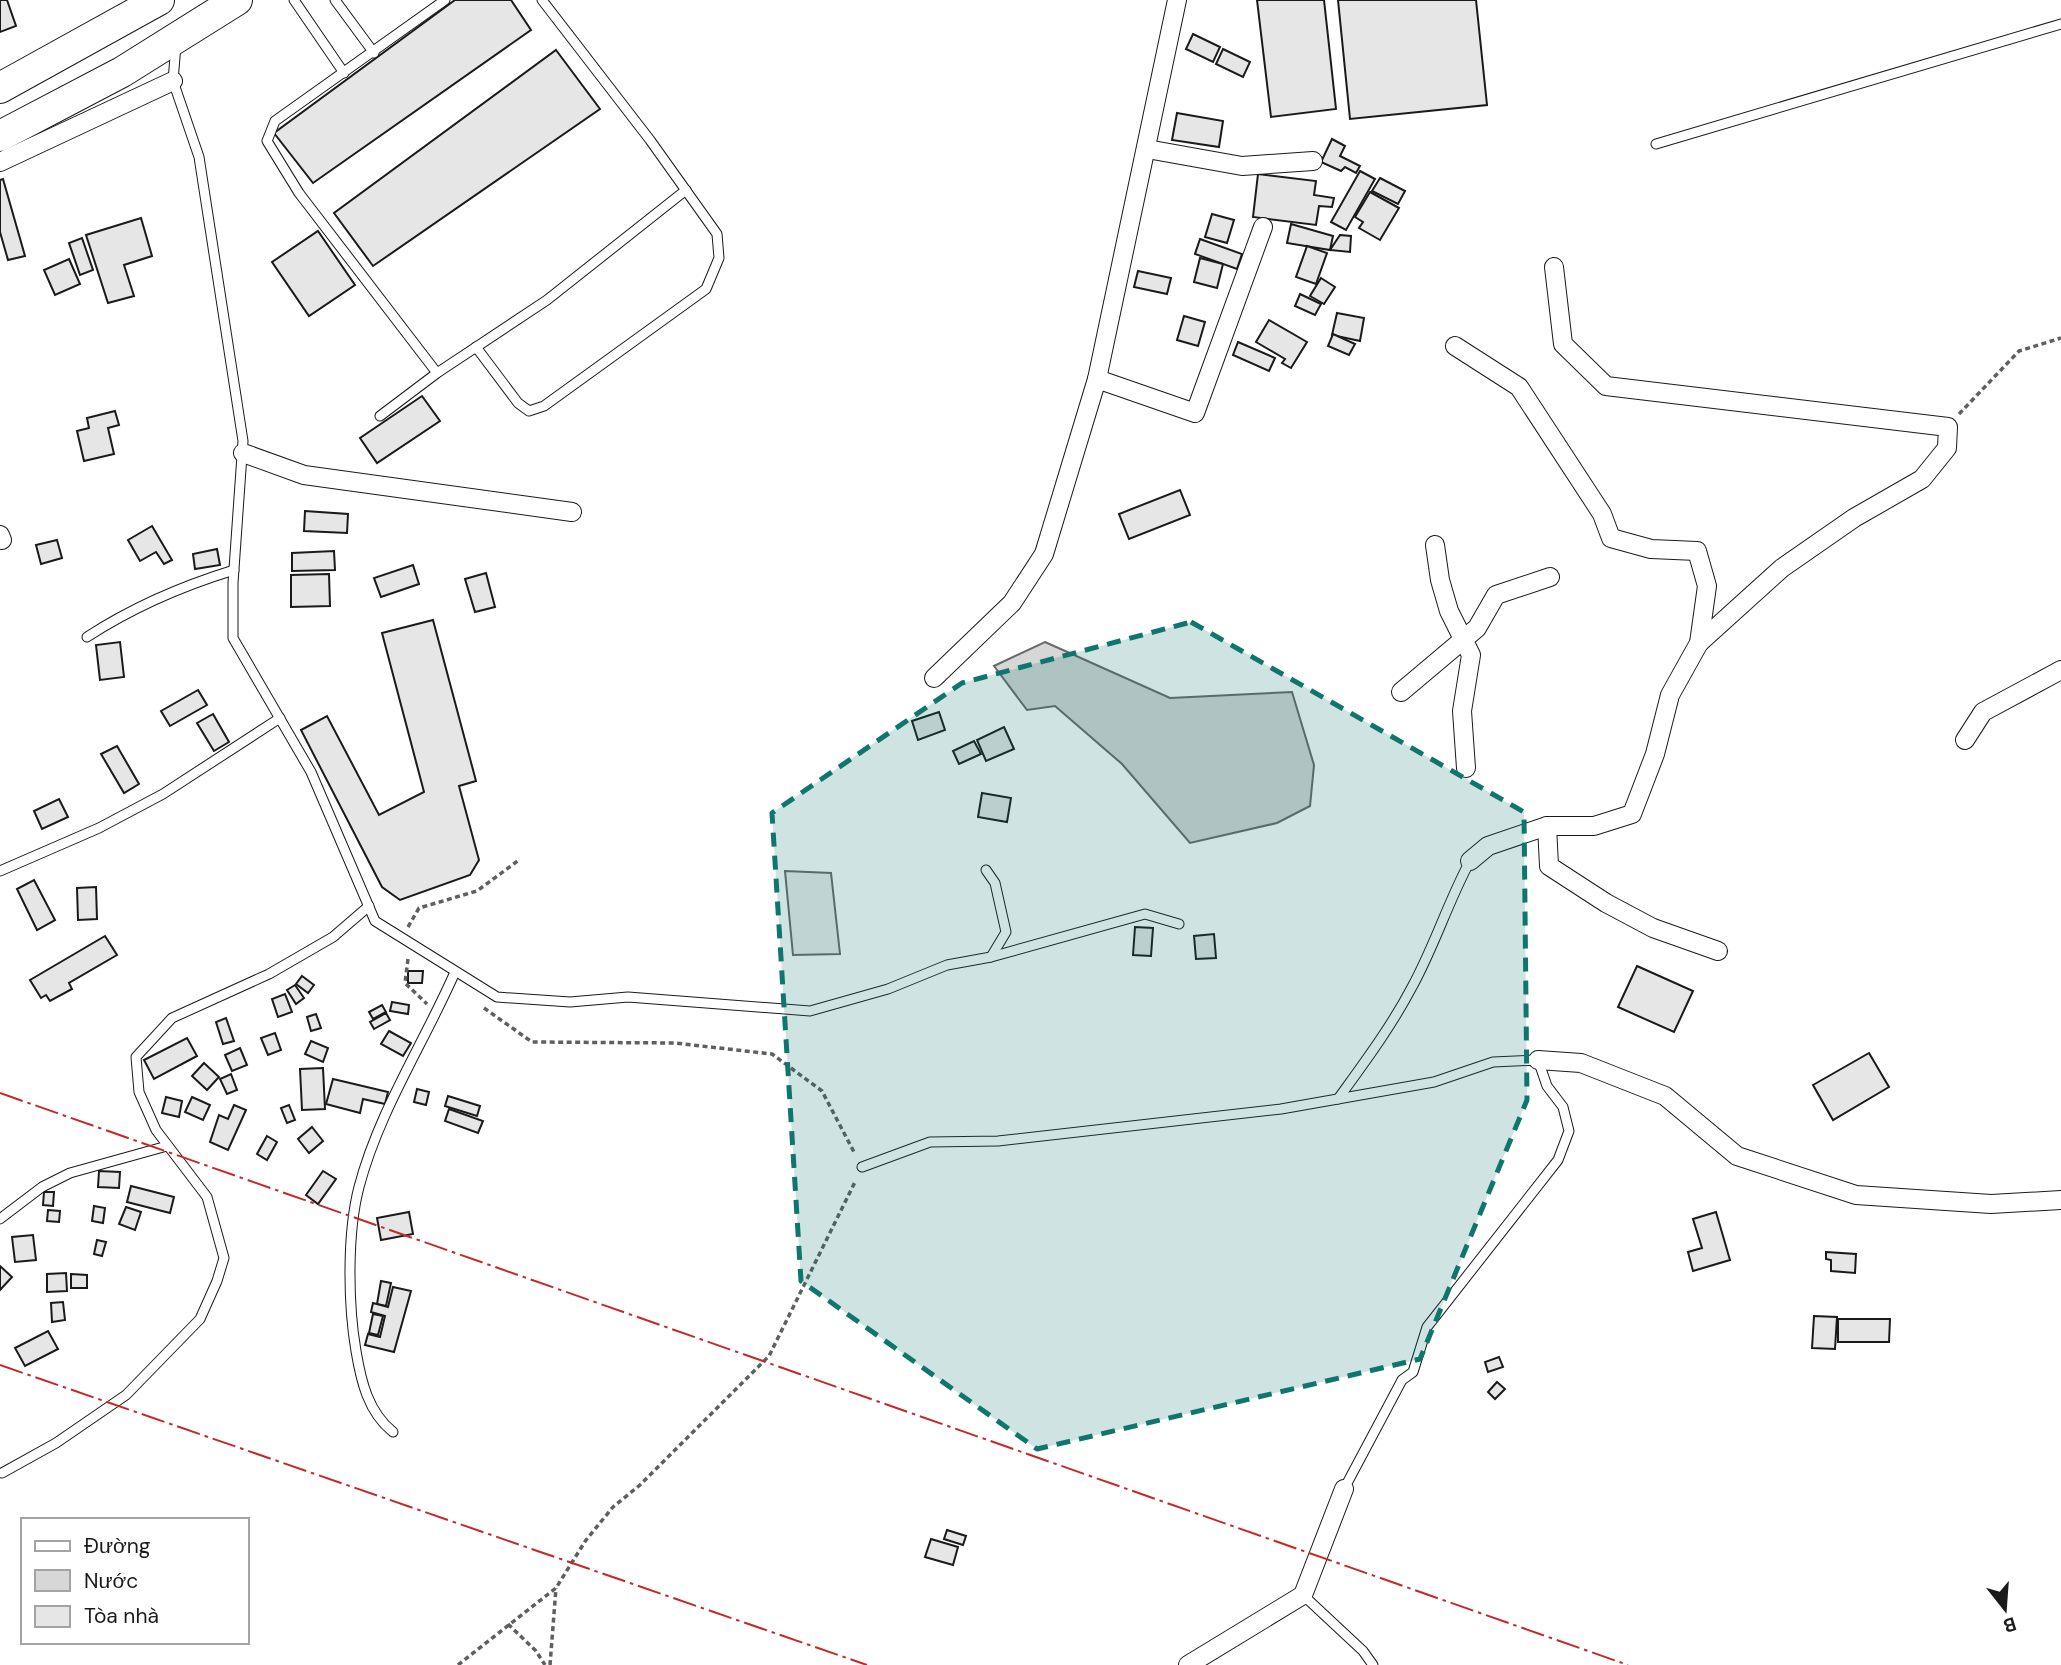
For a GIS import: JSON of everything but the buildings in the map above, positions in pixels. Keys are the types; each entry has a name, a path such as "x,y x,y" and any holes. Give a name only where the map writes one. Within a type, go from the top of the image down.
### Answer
{"highway":[{"path":"0,88 159,0"},
{"path":"0,136 176,40 237,0"}],"street":[{"path":"934,678 1012,603 1036,570 1073,463 1097,379 1177,0"},
{"path":"0,162 173,81"},
{"path":"1147,149 1242,166 1313,161"},
{"path":"1097,379 1195,413 1263,227"},
{"path":"1470,861 1488,846 1547,826 1594,826 1632,814 1655,754 1670,695 1699,643 1783,568 1854,518 1922,479 1947,448 1948,427 1606,386 1563,344 1554,267"},
{"path":"1455,346 1520,387 1602,514 1611,538 1651,549 1697,551 1707,586 1699,643"},
{"path":"243,453 304,475 572,512"},
{"path":"1435,545 1440,580 1449,611 1471,655 1462,711 1466,768"},
{"path":"1401,692 1477,628 1496,595 1549,578"},
{"path":"1965,740 1983,712 2061,670"},
{"path":"1547,826 1549,866 1606,903 1653,928 1718,951"},
{"path":"1538,1060 1581,1063 1665,1096 1737,1156 1856,1195 1991,1204 2061,1200"},
{"path":"1188,1665 1303,1595 1343,1489"}],"lane":[{"path":"294,0 344,73"},
{"path":"335,0 373,53"},
{"path":"437,373 299,193 267,141 275,121 445,0"},
{"path":"476,347 518,403 529,411 544,406 706,289 719,258 718,234 542,0"},
{"path":"1656,144 2061,24"},
{"path":"176,40 173,81 198,156 243,453 234,570 233,638 311,772 375,921 497,997 521,1001 570,1002 628,997 810,1011 887,989 947,965 990,957 1145,914 1179,924"},
{"path":"380,416 437,373 547,300 686,190"},
{"path":"87,637 130,610 203,579 234,570"},
{"path":"0,871 99,828 163,794 280,718"},
{"path":"1338,1099 1375,1047 1412,986 1450,898 1470,861"},
{"path":"986,870 995,883 1006,932 990,957"},
{"path":"2,1473 73,1433 126,1395 200,1319 224,1258 206,1197 156,1130 139,1092 136,1058 172,1018 269,974 333,937 369,906"},
{"path":"393,1432 378,1420 361,1380 350,1317 351,1257 359,1188 375,1140 455,972"},
{"path":"862,1167 930,1142 998,1141 1281,1109 1434,1082 1493,1062 1538,1060 1547,1086 1563,1107 1569,1131 1558,1160 1427,1327 1413,1372 1402,1380 1343,1489"},
{"path":"0,1219 43,1187 70,1173 167,1146"},
{"path":"1303,1595 1363,1651 1373,1665"}],"path":[{"path":"1948,427 2019,351 2061,338"},
{"path":"438,1012 416,996 416,991 405,983 409,963 406,942 409,922 419,908 477,891 519,860"},
{"path":"458,1665 556,1588 586,1540 613,1507 640,1485 769,1356 862,1167 822,1091 772,1054 675,1043 532,1042 489,1014 478,1001 468,980"},
{"path":"550,1665 556,1588"},
{"path":"508,1624 536,1651 545,1665"}],"highlighted area":[{"path":"1191,622 1524,812 1527,1100 1420,1359 1037,1449 801,1281 772,813 962,683"}],"shaded area":[{"path":"785,871 831,873 840,954 793,955"}],"water":[{"path":"1045,642 1170,698 1292,692 1314,765 1310,806 1277,823 1190,843 1122,764 1055,706 1027,710 994,666"}],"power":[{"path":"0,1093 1628,1665"},
{"path":"0,1365 867,1665"}]}
